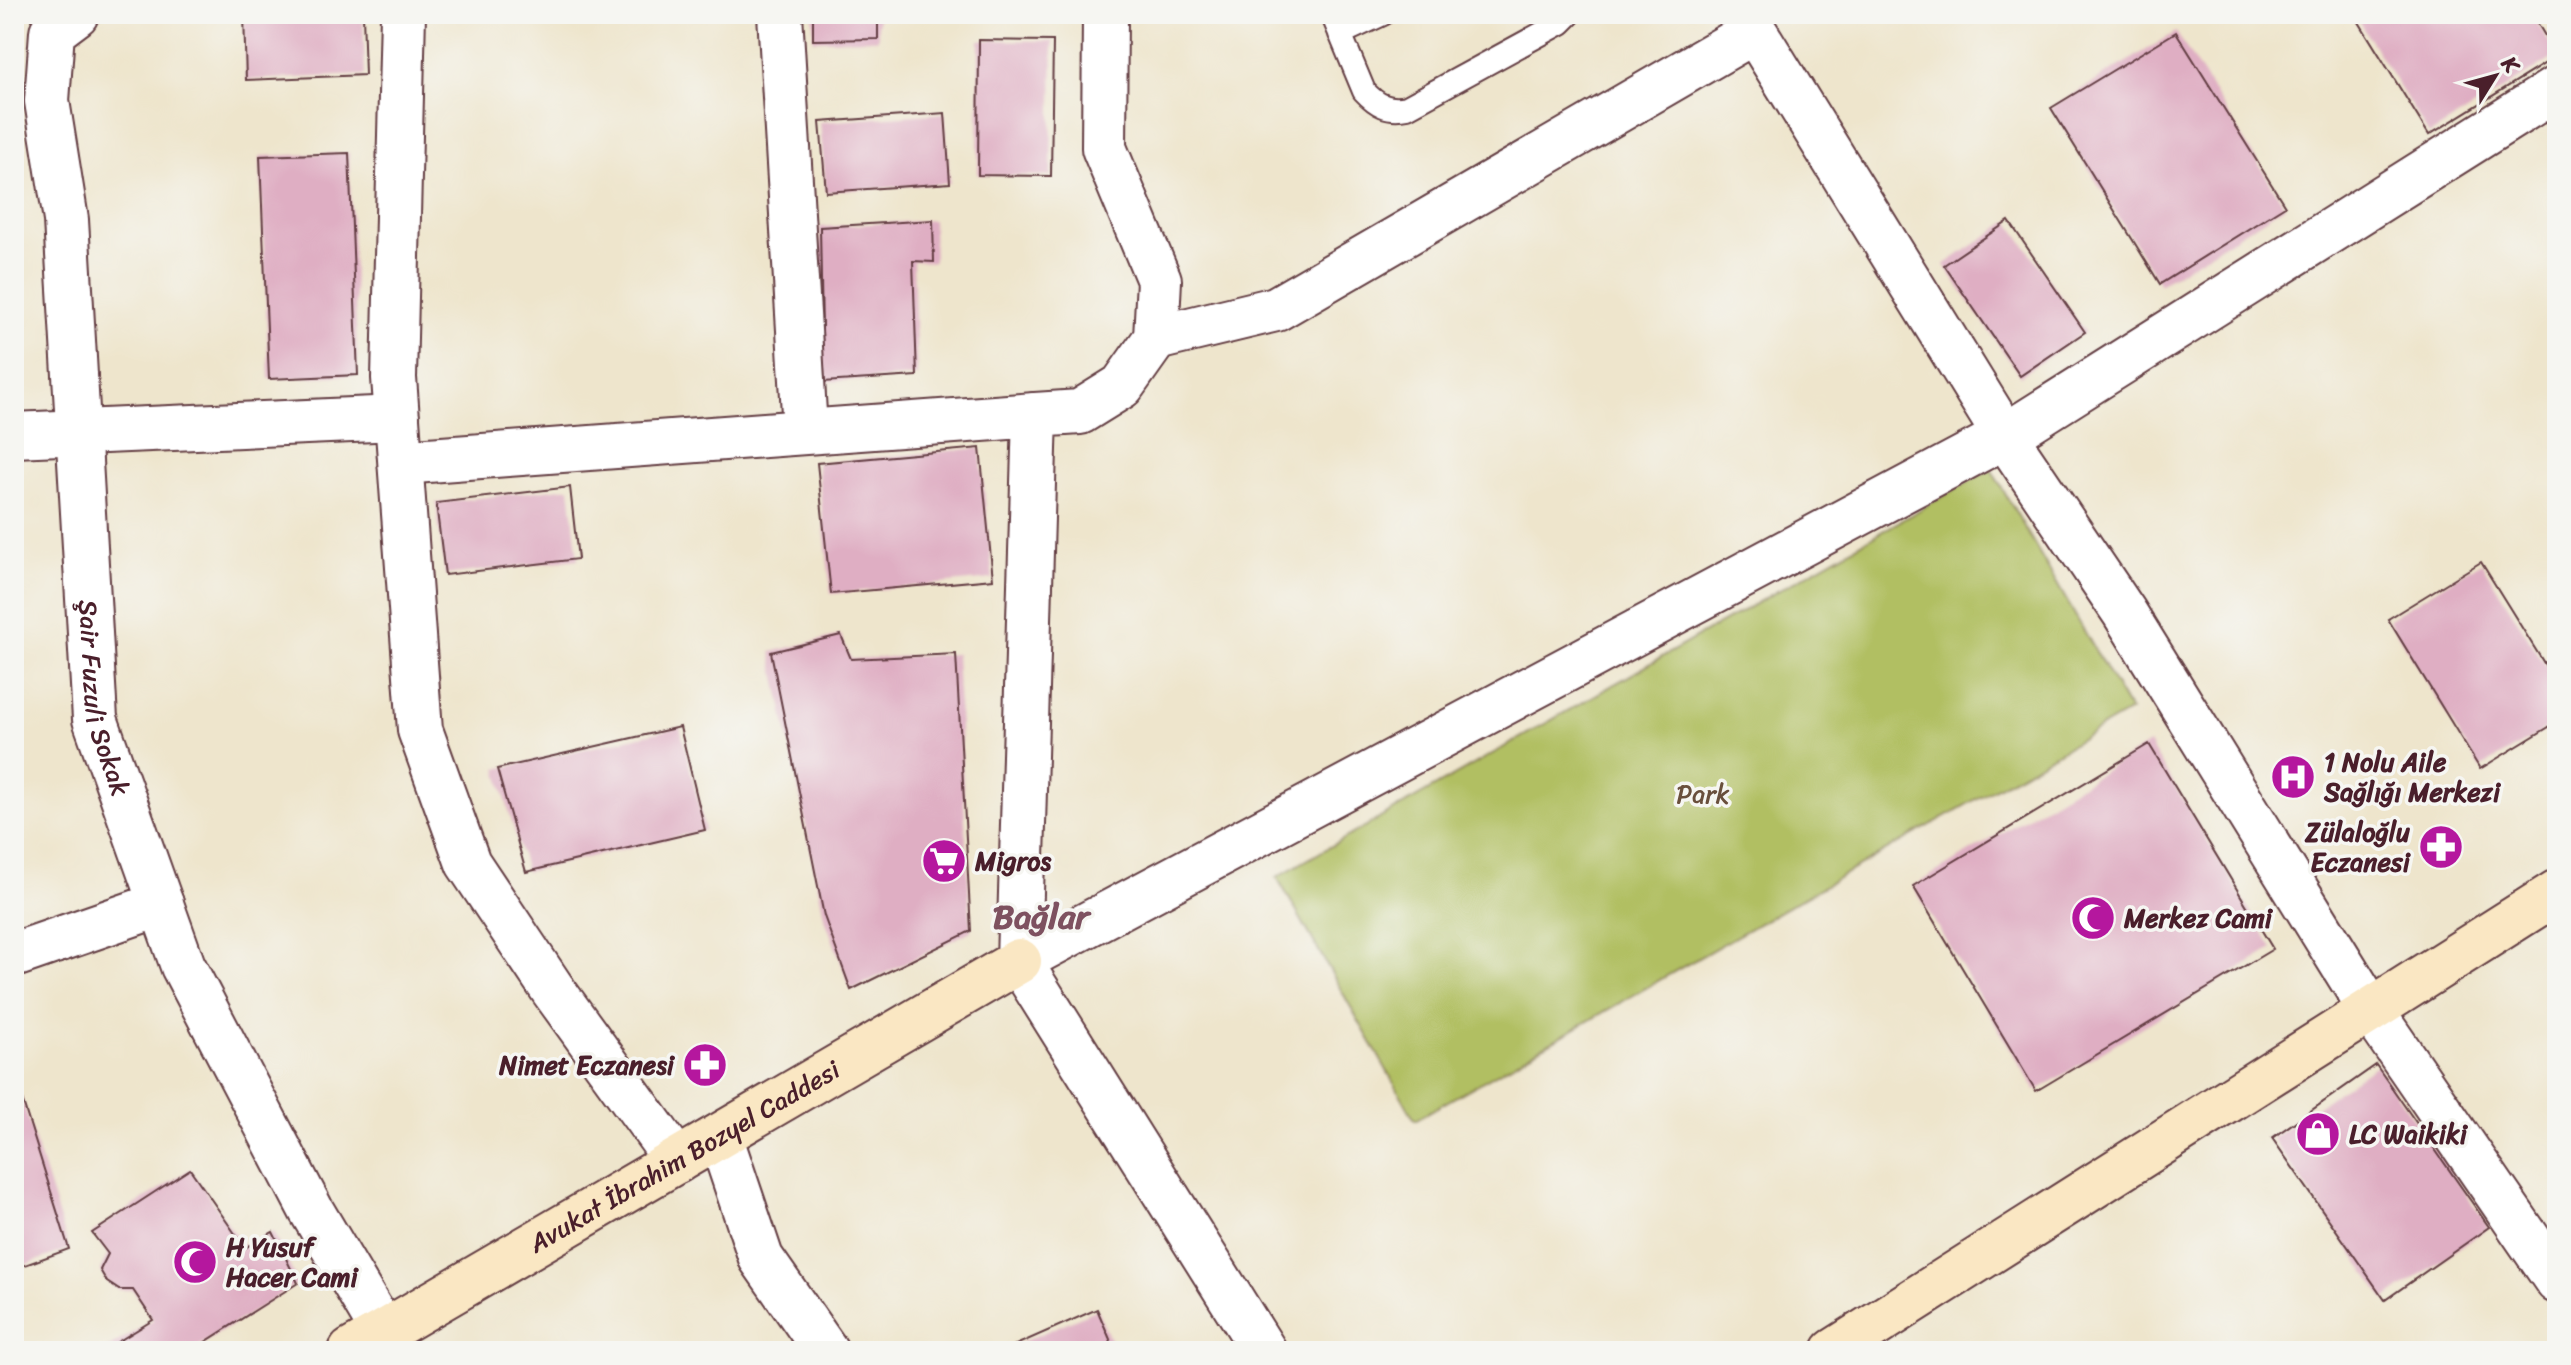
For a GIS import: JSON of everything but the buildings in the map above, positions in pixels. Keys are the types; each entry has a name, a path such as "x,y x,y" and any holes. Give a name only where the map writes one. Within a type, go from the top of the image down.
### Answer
{"street":[{"name":"Şair Fuzuli Sokak","path":"76,14 52,32 47,101 66,220 95,719 183,966 311,1210 377,1345"},
{"path":"403,14 394,378 420,730 468,863 553,990 677,1161"},
{"path":"780,14 805,430"},
{"path":"401,462 1080,412 1122,386 1156,338 1159,280 1104,148 1105,14"},
{"path":"1156,338 1276,309 1749,23 2005,436 2124,612 2370,1009 2557,1281"},
{"path":"1019,961 2005,436 2557,88"},
{"path":"1035,415 1019,961 1264,1351"},
{"path":"14,435 397,418"},
{"path":"1834,1351 2557,892"},
{"path":"14,955 161,904"},
{"name":"Avukat İbrahim Bozyel Caddesi","path":"377,1345 677,1161 1019,961"},
{"path":"720,1136 761,1258 826,1351"}],"lane":[{"path":"1383,14 1336,24 1364,91 1373,101 1396,109 1407,107 1561,23 1570,14"}],"green space":[{"name":"Park","path":"1991,469 2130,711 1415,1120 1277,877"}],"place":[{"name":"1 Nolu Aile Sağlığı Merkezi","path":"2293,777"},
{"name":"Zülaloğlu Eczanesi","path":"2441,847"},
{"name":"Migros","path":"944,861"},
{"name":"Merkez Cami","path":"2093,918"},
{"name":"Nimet Eczanesi","path":"705,1065"},
{"name":"LC Waikiki","path":"2318,1134"},
{"name":"H Yusuf Hacer Cami","path":"195,1262"}],"district":[{"name":"Bağlar","path":"1041,917"}]}
